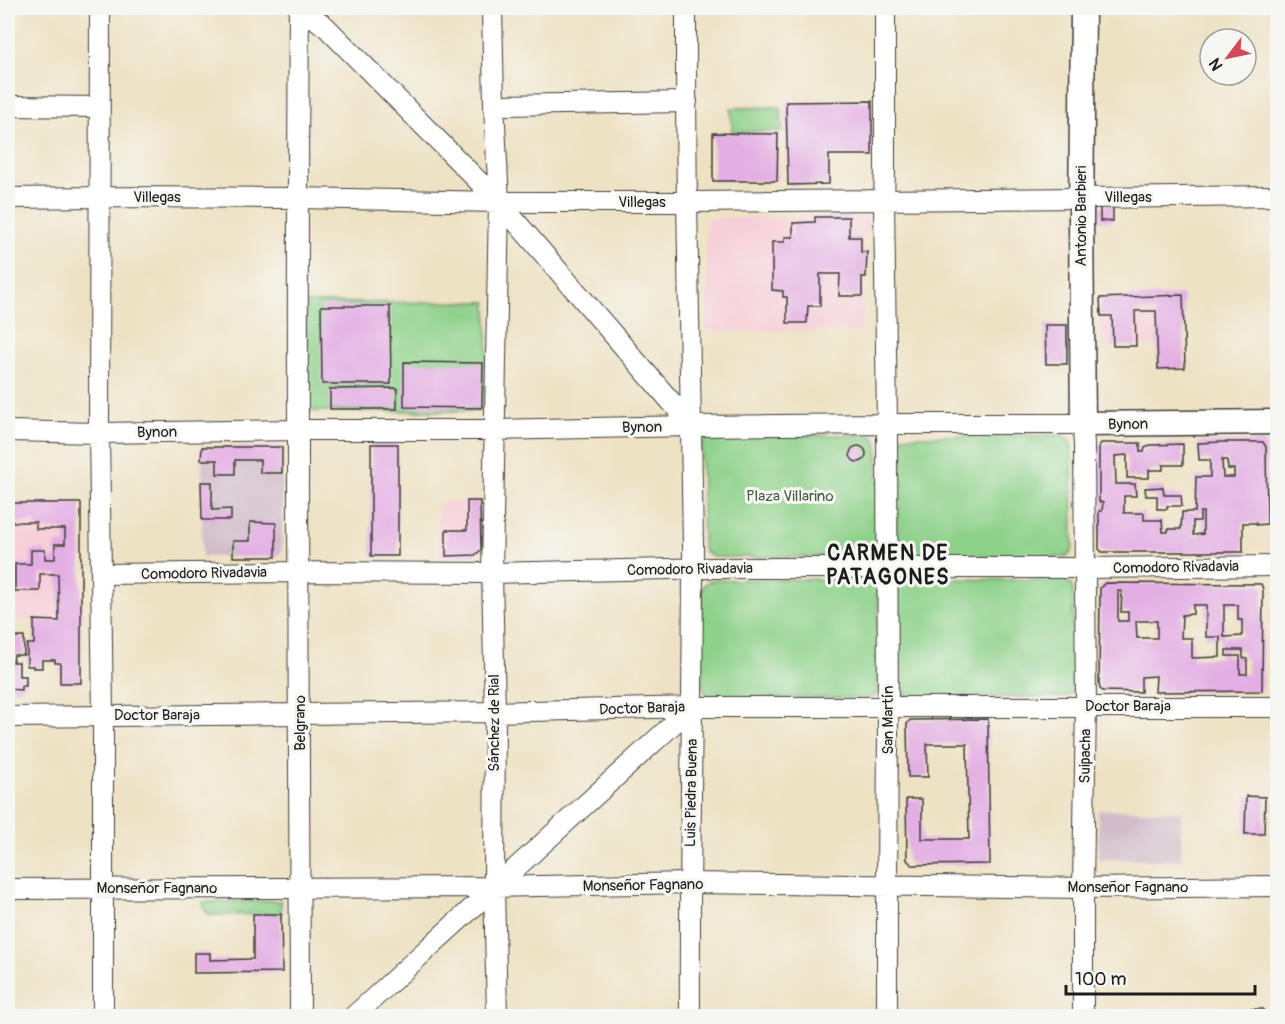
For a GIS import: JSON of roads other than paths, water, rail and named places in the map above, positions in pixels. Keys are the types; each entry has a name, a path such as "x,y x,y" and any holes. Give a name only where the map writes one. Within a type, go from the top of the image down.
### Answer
{"main road":[{"name":"Antonio Barbieri","path":"1083,8 1081,197 1083,424"},
{"name":"Bynon","path":"1083,424 1278,422"}],"street":[{"path":"100,8 99,433 103,715 103,1017"},
{"path":"300,8 326,27 499,202 692,426"},
{"name":"Belgrano","path":"300,8 297,198 300,1017"},
{"name":"Sánchez de Rial","path":"492,8 499,202 492,573 497,1017"},
{"name":"Luis Piedra Buena","path":"686,8 693,568 689,883 690,1017"},
{"name":"San Martín","path":"885,8 887,1017"},
{"path":"494,105 687,102"},
{"path":"8,106 100,107"},
{"name":"Villegas","path":"8,198 687,202 1278,196"},
{"name":"Bynon","path":"8,431 99,433 1083,424"},
{"name":"Suipacha","path":"1083,424 1086,706 1083,1017"},
{"name":"Comodoro Rivadavia","path":"102,574 492,573 693,568 1278,566"},
{"name":"Doctor Baraja","path":"8,717 495,712 692,707 1278,706"},
{"path":"354,1017 692,707"},
{"name":"Monseñor Fagnano","path":"8,889 494,887 689,883 1083,888 1278,885"}],"district":[{"name":"CARMEN DE PATAGONES","path":"888,565"}],"park label":[{"name":"Plaza Villarino","path":"790,496"}]}
